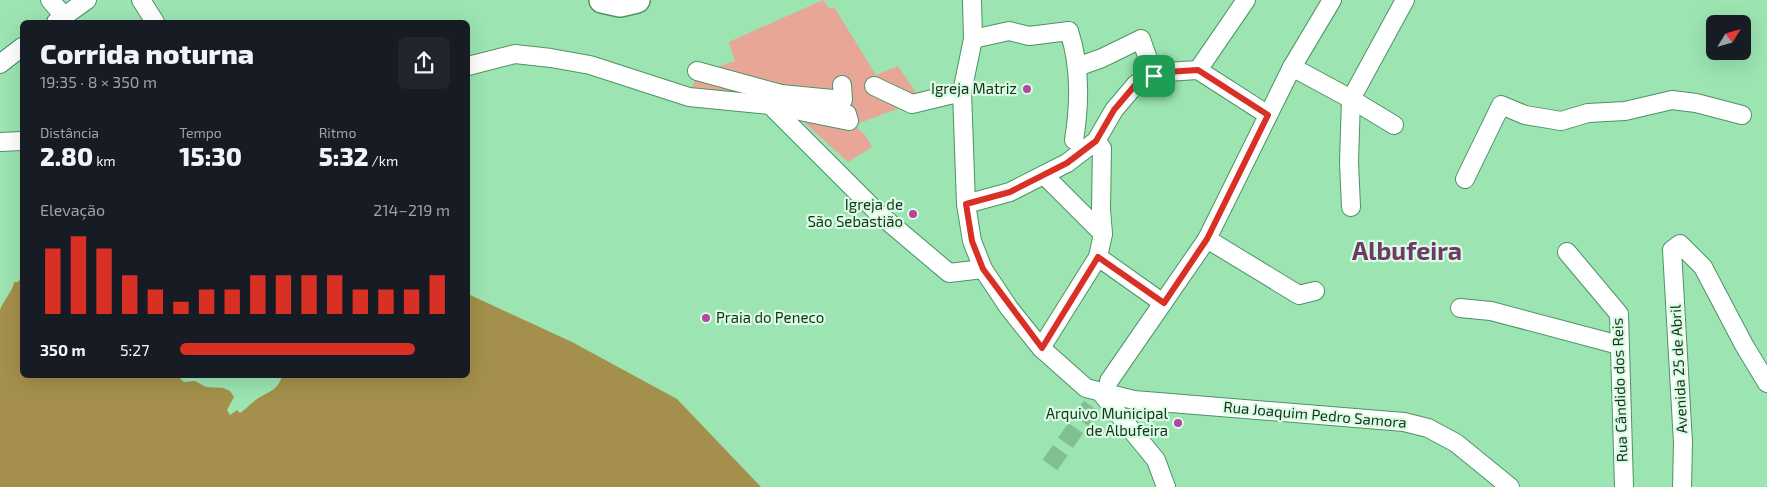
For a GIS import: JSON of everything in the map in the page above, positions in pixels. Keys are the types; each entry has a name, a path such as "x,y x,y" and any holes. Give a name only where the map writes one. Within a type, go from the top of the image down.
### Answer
{"street":[{"path":"50,0 60,19 87,0"},
{"path":"141,0 154,20"},
{"path":"602,0 620,4 636,0"},
{"path":"972,0 973,39 962,92 966,204 972,241 983,269 1042,348 1098,388 1156,460 1166,487"},
{"path":"1198,70 1246,0"},
{"path":"1098,388 1164,303 1207,239 1292,67 1332,0"},
{"path":"1351,207 1349,162 1351,99 1405,0"},
{"path":"973,39 1009,31 1029,36 1069,31 1077,55 1079,108 1074,140"},
{"path":"1077,67 1102,58 1141,39 1154,76"},
{"path":"0,64 20,49"},
{"path":"470,66 516,54 590,65 689,97 842,100 842,85"},
{"path":"1292,67 1394,125"},
{"path":"966,204 1010,192 1067,163 1096,141 1114,110 1136,84 1166,72 1198,70 1268,115"},
{"path":"697,71 775,99 878,213 949,273 983,269"},
{"path":"874,86 912,104 962,92"},
{"path":"1465,179 1501,105 1525,115 1561,121 1588,113 1625,111 1672,100 1696,103 1742,115"},
{"path":"0,142 20,141"},
{"path":"1042,348 1098,257 1103,234 1100,209 1102,148 1096,141"},
{"path":"1044,175 1103,234"},
{"path":"1207,239 1299,296 1314,291"},
{"name":"Avenida 25 de Abril","path":"1682,487 1683,433 1676,247 1704,267 1744,345 1767,383"},
{"name":"Rua Cândido dos Reis","path":"1567,252 1619,314 1624,487"},
{"path":"1098,257 1164,303"},
{"path":"1460,308 1492,311 1619,345"},
{"name":"Rua Joaquim Pedro Samora","path":"1098,388 1134,400 1404,422 1428,428 1456,443 1510,487"}],"shaded area":[{"path":"823,0 830,9 834,7 876,75 898,66 921,100 854,125 865,135 872,147 848,162 774,95 691,89 698,74 735,61 729,42"},
{"path":"20,280 20,378 179,378 184,382 195,381 206,387 223,388 230,391 234,397 227,410 230,415 237,410 240,413 257,399 274,389 279,384 281,378 470,378 470,295 572,342 677,399 761,487 0,487 0,310 14,282 18,282"}],"tunnel":[{"path":"1050,465 1108,382"}],"place":[{"name":"Igreja Matriz","path":"1027,89"},
{"name":"Igreja de São Sebastião","path":"913,214"},
{"name":"Praia do Peneco","path":"706,318"},
{"name":"Arquivo Municipal de Albufeira","path":"1178,423"}],"district":[{"name":"Albufeira","path":"1407,251"}],"route":[{"path":"1198,70 1268,115 1207,239 1164,303 1098,257 1042,348 1009,308 983,269 972,241 966,204 1010,192 1067,163 1096,141 1114,110 1136,84 1154,76 1166,72 1198,70"}]}
